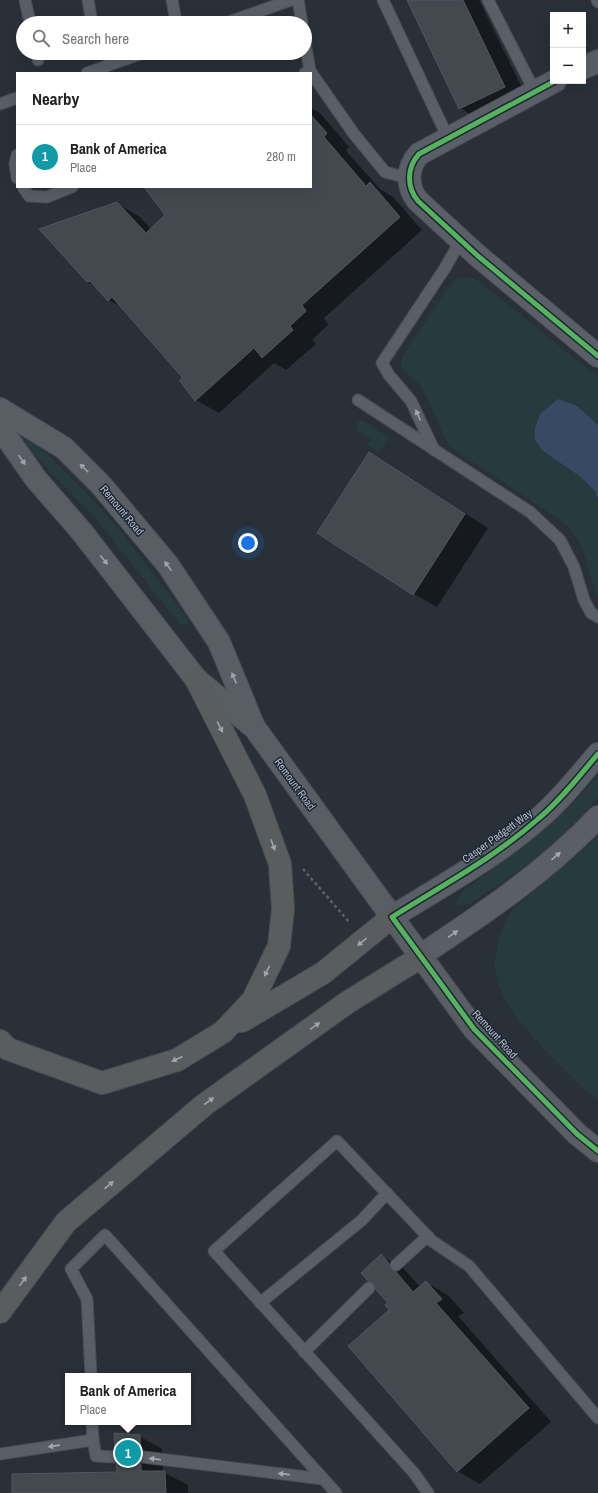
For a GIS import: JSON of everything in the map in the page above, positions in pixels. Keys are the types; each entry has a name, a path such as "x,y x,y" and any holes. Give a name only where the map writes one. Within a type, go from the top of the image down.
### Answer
{"highway":[{"path":"196,680 255,795 280,864 283,909 279,946 253,1000 223,1032"},
{"path":"0,1041 8,1049 102,1082 177,1060 323,973 392,917"},
{"path":"0,1312 66,1222 108,1186 204,1105 348,1002 420,956"}],"main road":[{"name":"Remount Road","path":"0,409 64,448 101,485 168,565 219,642 254,727 420,956 474,1029 577,1134 598,1151"},
{"name":"Remount Road","path":"0,428 36,479 82,532 196,680 254,727"}],"street":[{"path":"586,67 598,61"},
{"path":"550,84 419,154 410,168 408,178 412,194 418,202 598,356"},
{"name":"Casper Padgett Way","path":"392,917 488,858 513,840 545,813 572,785 598,754"},
{"path":"420,956 500,902 586,830 598,817"}],"lane":[{"path":"25,0 28,16"},
{"path":"88,0 91,16"},
{"path":"172,0 175,16"},
{"path":"245,16 290,0"},
{"path":"298,0 301,16"},
{"path":"384,0 448,138"},
{"path":"488,0 535,92"},
{"path":"90,72 123,60"},
{"path":"307,60 308,72"},
{"path":"312,77 354,134 385,172 408,178"},
{"path":"0,104 16,98"},
{"path":"16,158 14,164 16,173"},
{"path":"24,188 29,196 47,197 70,188"},
{"path":"434,450 411,401 389,375 382,363 441,274 461,240"},
{"path":"358,400 530,512 560,540 574,567 584,600 591,613 598,618"},
{"path":"428,1493 414,1473 214,1251 337,1141 432,1241 469,1266 598,1418"},
{"path":"260,1303 362,1220 387,1193"},
{"path":"91,1373 87,1299 71,1269 104,1235 336,1493"},
{"path":"396,1265 428,1236"},
{"path":"304,1352 369,1288"},
{"path":"92,1425 96,1456 115,1457"},
{"path":"0,1454 93,1440"},
{"path":"142,1457 322,1479"}],"path":[{"path":"302,868 353,926"}],"green space":[{"path":"469,277 477,280 598,377 598,595 596,594 582,547 574,533 563,522 450,447 441,431 422,388 402,368 401,365 403,355 452,282 459,278"},
{"path":"362,420 388,437 379,452 368,445 371,439 357,430 357,424"},
{"path":"16,424 84,490 122,533 185,615 188,621 186,625 181,625 178,622 97,520 16,436"},
{"path":"598,774 598,798 557,842 520,870 469,904 454,906 463,891 526,844 570,806"},
{"path":"598,835 598,1101 542,1047 513,1013 499,988 495,970 495,961 498,942 504,924 513,909 581,852"}],"water":[{"path":"558,399 577,406 598,425 598,500 595,491 581,477 543,451 535,440 535,428 540,414"}],"building":[{"path":"407,0 463,0 505,87 459,109"},
{"path":"312,116 327,133 324,137 366,186 370,182 400,217 302,305 306,311 290,326 293,330 262,358 254,348 195,401 180,381 182,377 112,297 108,301 90,281 87,282 39,229 117,202 146,233 165,215 145,188 312,188"},
{"path":"369,452 465,514 413,595 317,533"},
{"path":"381,1254 413,1292 426,1281 442,1299 436,1303 529,1408 457,1472 348,1346 389,1310 385,1305 388,1303 361,1273"},
{"path":"114,1433 140,1435 141,1471 165,1471 166,1493 12,1493 12,1474 117,1472"}],"cycle path":[{"path":"550,84 419,154 412,165 410,172 410,184 414,196 418,201 478,256 598,356"},
{"path":"598,754 570,788 546,812 521,833 467,871 392,917 474,1029 577,1134 598,1151"}],"place":[{"name":"Bank of America","path":"128,1453"}]}
